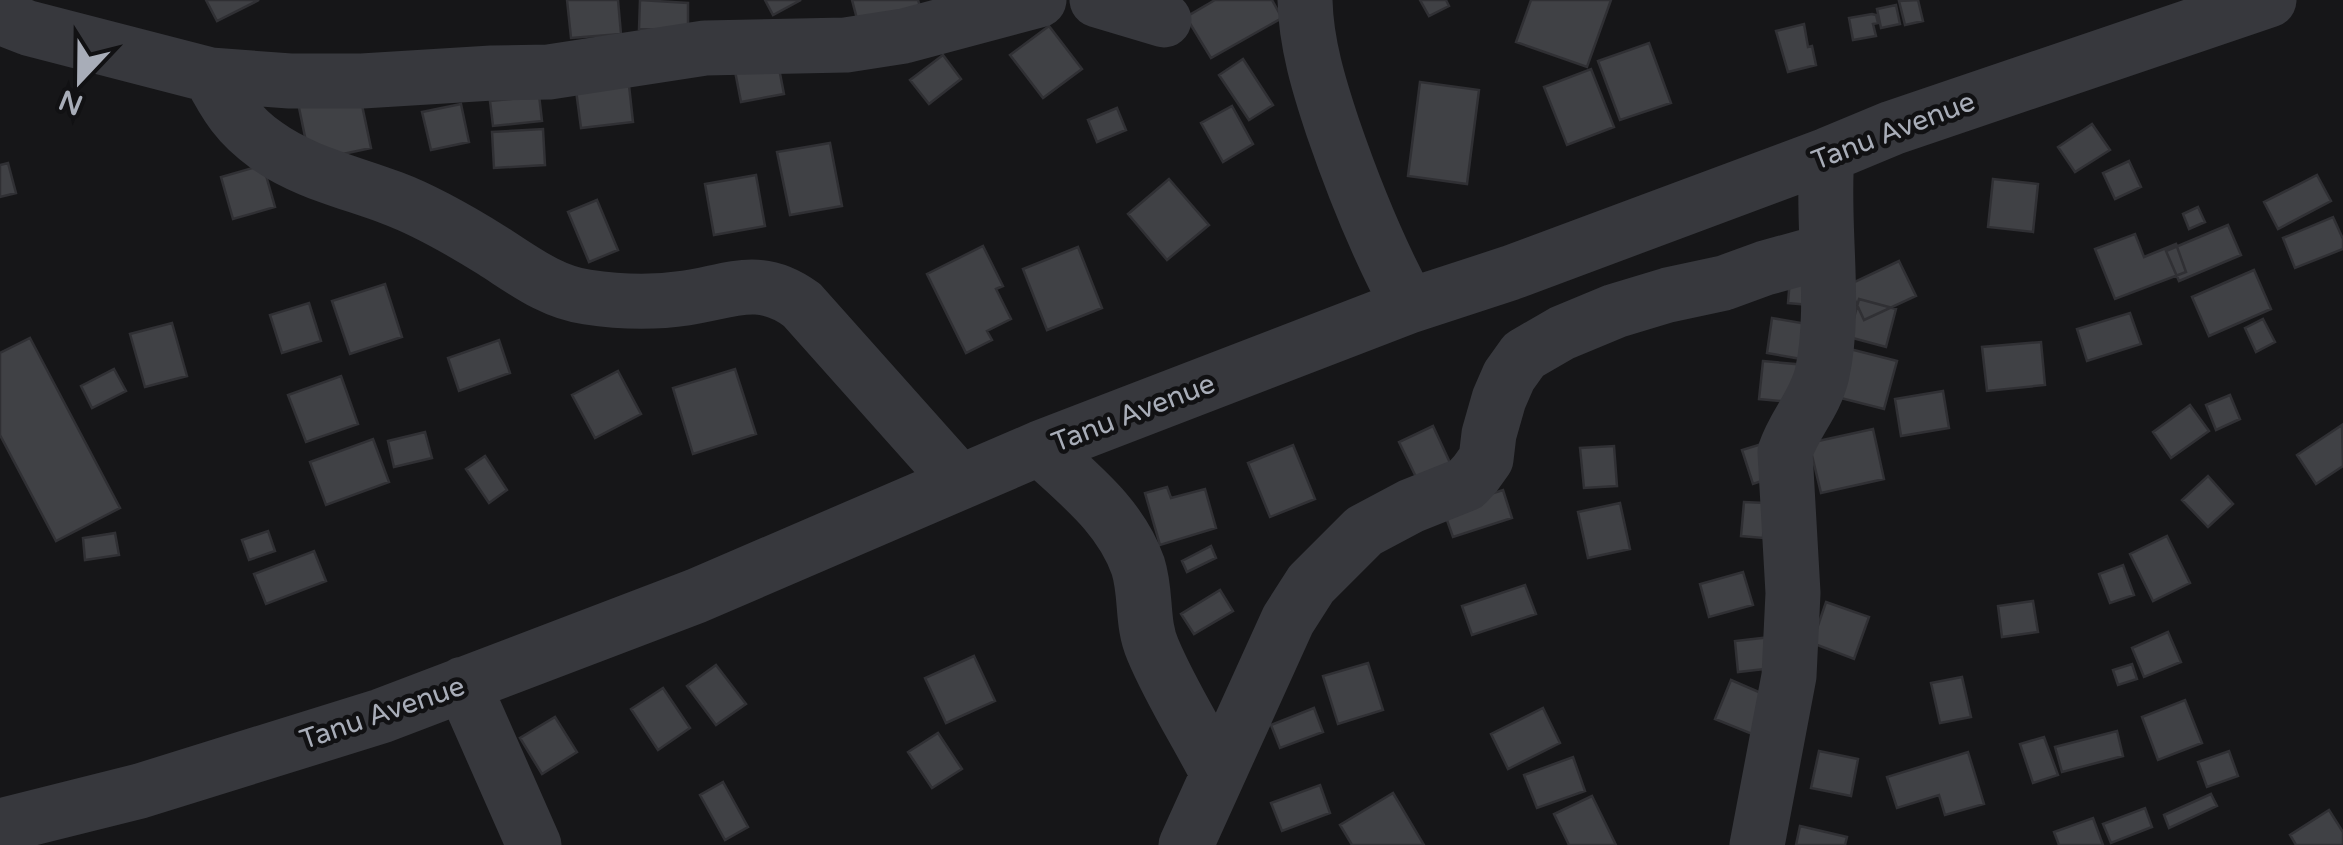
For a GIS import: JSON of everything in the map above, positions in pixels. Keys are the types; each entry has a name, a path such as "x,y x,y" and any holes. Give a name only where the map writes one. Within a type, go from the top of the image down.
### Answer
{"street":[{"path":"0,17 28,28 210,75 362,81 548,72 705,48 846,45 904,36 1038,0"},
{"path":"1097,0 1164,20"},
{"path":"1305,0 1315,75 1344,161 1382,256 1409,306"},
{"name":"Tanu Avenue","path":"0,826 140,791 381,716 696,596 1040,448 1409,306 1510,274 1910,122 2270,0"},
{"path":"210,75 235,119 268,147 294,162 395,199 432,217 541,283 582,296 616,300 684,299 738,288 764,287 785,292 802,305 959,481"},
{"path":"1757,845 1789,676 1793,593 1785,452 1812,402 1823,370 1827,324 1827,155"},
{"path":"1186,845 1288,620 1312,584 1364,532 1411,506 1466,484 1486,459 1489,434 1504,387 1524,355 1562,333 1615,311 1826,254"},
{"path":"1040,448 1101,504 1123,533 1138,568 1144,620 1152,648 1218,774"},
{"path":"464,684 534,845"}],"building":[{"path":"206,0 259,0 217,21"},
{"path":"567,0 618,0 621,34 571,38"},
{"path":"640,0 688,3 688,31 639,29"},
{"path":"765,0 801,0 773,15"},
{"path":"852,0 918,0 923,16 861,34"},
{"path":"1215,0 1272,0 1282,18 1211,58 1186,17"},
{"path":"1420,0 1446,0 1449,6 1429,16"},
{"path":"1531,0 1611,0 1587,67 1516,42"},
{"path":"1918,0 1923,21 1905,25 1899,1"},
{"path":"1896,5 1900,24 1881,28 1877,9"},
{"path":"1872,14 1878,23 1873,24 1876,36 1853,40 1849,18"},
{"path":"1804,24 1816,65 1788,72 1776,31"},
{"path":"1049,26 1082,69 1043,98 1010,55"},
{"path":"1649,43 1671,103 1620,120 1598,61"},
{"path":"776,53 784,94 741,102 733,61"},
{"path":"943,55 961,79 929,104 910,80"},
{"path":"1243,59 1273,105 1249,120 1219,75"},
{"path":"1591,69 1614,127 1567,145 1544,87"},
{"path":"628,76 633,122 581,128 575,83"},
{"path":"1420,82 1479,90 1467,184 1408,176"},
{"path":"358,86 371,148 310,161 297,98"},
{"path":"538,86 542,121 493,126 490,101 520,98"},
{"path":"461,104 469,142 431,150 422,112"},
{"path":"1232,106 1253,144 1223,162 1201,123"},
{"path":"1117,108 1126,130 1097,142 1088,120"},
{"path":"2092,124 2110,150 2075,172 2058,147"},
{"path":"543,129 545,165 494,168 492,132"},
{"path":"830,143 842,206 790,215 777,152"},
{"path":"2129,161 2141,187 2115,199 2103,173"},
{"path":"8,163 16,193 0,197 0,165"},
{"path":"263,165 275,207 233,219 221,177"},
{"path":"756,175 765,226 714,235 705,184"},
{"path":"2317,175 2331,201 2278,229 2264,202"},
{"path":"1169,179 1209,225 1167,260 1128,214"},
{"path":"1993,179 2038,184 2033,232 1988,227"},
{"path":"597,200 618,250 589,262 568,212"},
{"path":"2198,207 2205,222 2189,229 2183,214"},
{"path":"2333,217 2343,249 2295,268 2283,238"},
{"path":"2228,225 2241,255 2179,281 2166,251"},
{"path":"2135,234 2144,257 2176,244 2186,272 2115,299 2095,249"},
{"path":"983,246 1003,286 996,289 1011,319 987,331 992,340 966,353 927,274"},
{"path":"1078,247 1102,308 1047,330 1023,269"},
{"path":"1899,261 1916,296 1864,320 1848,285"},
{"path":"2254,270 2271,309 2209,336 2192,297"},
{"path":"1790,278 1811,280 1809,305 1788,303"},
{"path":"385,284 402,337 350,354 332,301"},
{"path":"1859,299 1896,309 1886,347 1849,337"},
{"path":"309,303 321,341 282,353 270,315"},
{"path":"2130,313 2141,344 2087,361 2077,329"},
{"path":"1772,318 1807,324 1801,359 1767,353"},
{"path":"2263,319 2275,342 2256,352 2245,328"},
{"path":"172,323 187,376 145,387 130,334"},
{"path":"30,338 120,508 56,541 0,435 0,353"},
{"path":"499,340 510,373 459,391 448,358"},
{"path":"2041,342 2045,385 1987,391 1982,347"},
{"path":"1842,347 1897,361 1884,409 1829,395"},
{"path":"1763,361 1806,365 1802,403 1759,399"},
{"path":"114,369 126,391 92,408 81,386"},
{"path":"735,369 756,434 693,454 673,388"},
{"path":"618,371 641,414 595,438 572,395"},
{"path":"341,376 358,424 306,442 288,395"},
{"path":"1943,391 1949,428 1901,436 1895,399"},
{"path":"2230,395 2240,419 2216,430 2206,405"},
{"path":"2190,405 2209,431 2171,458 2153,432"},
{"path":"2342,425 2343,466 2316,484 2297,455"},
{"path":"1433,426 1451,465 1418,481 1399,442"},
{"path":"1873,429 1884,479 1821,493 1809,443"},
{"path":"425,432 432,458 394,467 388,441"},
{"path":"373,439 389,482 326,505 310,462"},
{"path":"1768,442 1779,475 1753,484 1742,450"},
{"path":"1293,445 1315,499 1270,517 1248,463"},
{"path":"1614,446 1617,486 1584,488 1580,448"},
{"path":"485,456 507,490 489,503 466,469"},
{"path":"2208,476 2233,504 2208,527 2182,500"},
{"path":"1167,487 1171,498 1205,489 1216,528 1160,545 1145,493"},
{"path":"1503,490 1512,518 1453,537 1443,509"},
{"path":"1744,502 1765,503 1763,538 1741,536"},
{"path":"1620,503 1630,549 1588,558 1578,512"},
{"path":"268,531 275,551 249,560 242,540"},
{"path":"115,533 119,555 85,560 83,538"},
{"path":"2167,536 2190,583 2153,601 2130,554"},
{"path":"1211,546 1216,558 1187,572 1182,561"},
{"path":"314,551 326,581 266,604 254,574"},
{"path":"2123,565 2134,595 2110,603 2099,574"},
{"path":"1743,572 1753,605 1709,617 1700,584"},
{"path":"1525,585 1536,614 1472,635 1462,606"},
{"path":"1220,590 1233,611 1194,634 1181,614"},
{"path":"2033,601 2038,632 2002,637 1998,606"},
{"path":"1826,602 1869,617 1854,659 1812,643"},
{"path":"2168,632 2181,662 2144,677 2132,648"},
{"path":"1771,637 1774,668 1738,672 1735,641"},
{"path":"974,656 995,701 946,723 925,678"},
{"path":"1368,663 1383,710 1338,724 1323,676"},
{"path":"2132,664 2137,679 2118,685 2113,670"},
{"path":"716,665 746,704 716,725 687,686"},
{"path":"1962,677 1971,717 1940,723 1931,683"},
{"path":"1731,680 1768,696 1752,734 1715,719"},
{"path":"663,688 690,728 658,750 631,709"},
{"path":"2185,700 2202,743 2158,760 2142,717"},
{"path":"1314,708 1323,732 1280,748 1271,725"},
{"path":"1543,708 1560,743 1508,769 1491,734"},
{"path":"555,717 577,752 542,774 520,738"},
{"path":"2117,731 2123,756 2062,772 2055,747"},
{"path":"938,733 962,769 932,788 908,752"},
{"path":"2044,737 2058,775 2033,783 2020,744"},
{"path":"1819,751 1858,759 1851,796 1811,788"},
{"path":"2229,751 2238,776 2207,787 2198,762"},
{"path":"1968,752 1984,804 1945,815 1939,795 1897,808 1887,777"},
{"path":"1573,757 1585,791 1537,808 1524,775"},
{"path":"723,782 748,827 725,840 700,795"},
{"path":"1320,785 1330,813 1282,831 1271,803"},
{"path":"1393,793 1424,845 1352,845 1340,825"},
{"path":"2211,794 2217,806 2169,828 2164,815"},
{"path":"1592,796 1616,845 1569,845 1554,814"},
{"path":"2145,808 2152,827 2111,843 2103,824"},
{"path":"2329,810 2343,832 2343,845 2296,845 2290,835"},
{"path":"2093,818 2103,845 2059,845 2054,832"},
{"path":"1800,826 1847,837 1845,845 1796,845"}]}
